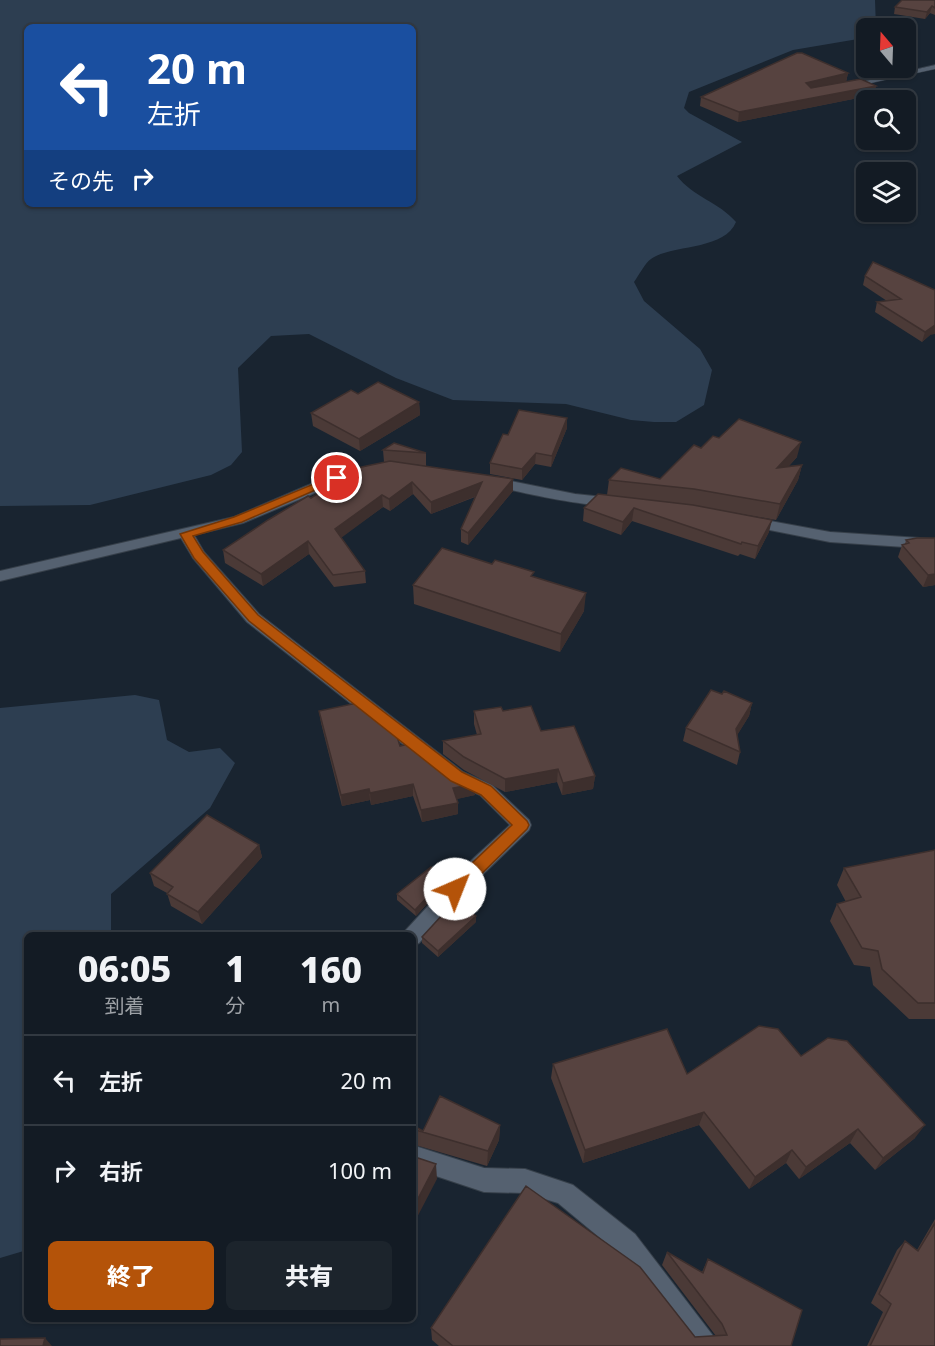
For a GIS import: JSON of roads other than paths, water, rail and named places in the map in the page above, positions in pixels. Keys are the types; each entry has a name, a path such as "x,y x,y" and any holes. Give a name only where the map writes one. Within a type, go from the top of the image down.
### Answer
{"street":[{"path":"0,576 238,520 337,478 380,470"},
{"path":"477,479 575,498 633,504"},
{"path":"737,519 830,537 935,544"},
{"path":"186,534 198,555 253,618 457,777 486,790 522,825 470,873 416,933"},
{"path":"416,1157 484,1180 525,1181 565,1193 626,1243 705,1346"}],"lane":[{"path":"843,87 935,67"}]}
